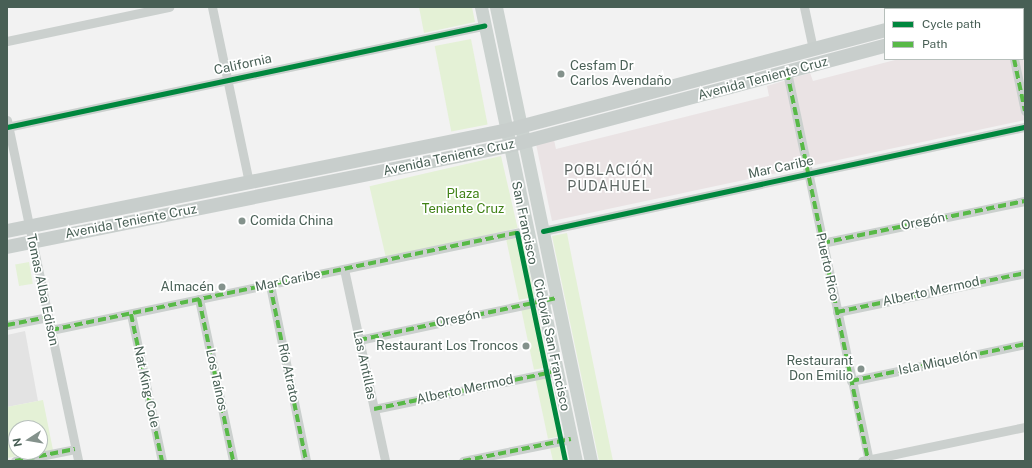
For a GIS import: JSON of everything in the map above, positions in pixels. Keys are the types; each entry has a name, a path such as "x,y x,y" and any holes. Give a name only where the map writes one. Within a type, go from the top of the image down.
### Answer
{"main road":[{"name":"San Francisco","path":"481,7 504,131 576,461"},
{"name":"San Francisco","path":"496,7 591,461"},
{"name":"Avenida Teniente Cruz","path":"7,231 504,131 884,30"},
{"name":"Avenida Teniente Cruz","path":"7,247 524,143 884,46"}],"street":[{"path":"7,41 169,7"},
{"path":"212,7 249,182"},
{"path":"804,7 813,49"},
{"name":"California","path":"8,125 484,26"},
{"path":"1014,60 1025,107"},
{"name":"Puerto Rico","path":"787,72 807,174 837,312 866,461"},
{"name":"Tomas Alba Edison","path":"8,125 78,461"},
{"name":"Mar Caribe","path":"543,231 1025,127"},
{"name":"Oregón","path":"822,242 1025,201"},
{"name":"Mar Caribe","path":"51,330 526,231"},
{"name":"Las Antillas","path":"344,269 385,461"},
{"name":"Alberto Mermod","path":"837,312 1025,273"},
{"name":"Río Atrato","path":"270,285 306,461"},
{"name":"Oregón","path":"359,340 557,298"},
{"name":"Los Taínos","path":"199,300 233,461"},
{"name":"Nat King Cole","path":"131,314 162,461"},
{"path":"7,325 48,317"},
{"name":"Isla Miquelón","path":"851,381 1025,344"},
{"name":"Alberto Mermod","path":"374,409 556,371"},
{"path":"866,461 1025,427"},
{"path":"463,461 571,439"},
{"path":"15,461 75,448"}],"shaded area":[{"path":"1025,17 1025,120 552,221 536,144 554,140 556,149 769,96 767,86 810,73 813,81 895,60 1024,60"},
{"path":"25,331 38,401 7,407 7,335"}],"green space":[{"path":"419,7 472,7 475,22 424,33"},
{"path":"471,39 488,124 451,131 435,46"},
{"name":"Plaza Teniente Cruz","path":"501,156 518,228 386,258 369,186"},
{"path":"567,233 613,461 599,461 552,236"},
{"path":"522,237 535,297 519,300 506,240"},
{"path":"29,262 33,284 19,286 15,264"},
{"path":"536,307 549,367 534,370 521,310"},
{"path":"550,376 563,436 548,439 535,379"},
{"path":"43,400 47,420 8,420 7,458 7,407"},
{"path":"48,425 53,450 48,451"},
{"path":"565,445 568,461 553,461 550,448"}],"marked path":[{"path":"1014,60 1025,111"},
{"path":"787,72 868,460"},
{"path":"822,243 1025,201"},
{"path":"51,330 526,231"},
{"path":"837,312 1025,273"},
{"path":"270,285 306,461"},
{"path":"359,340 557,298"},
{"path":"199,299 233,461"},
{"path":"131,314 162,461"},
{"path":"7,325 48,317"},
{"path":"851,381 1025,344"},
{"path":"374,409 557,371"},
{"path":"463,461 571,439"},
{"path":"15,461 75,449"}],"cycle path":[{"path":"7,127 484,26"},
{"path":"543,231 1025,127"},
{"name":"Ciclovía San Francisco","path":"517,233 565,461"}],"place":[{"name":"Cesfam Dr Carlos Avendaño","path":"561,74"},
{"name":"Comida China","path":"242,221"},
{"name":"Almacén","path":"222,287"},
{"name":"Restaurant Los Troncos","path":"526,346"},
{"name":"Restaurant Don Emilio","path":"861,369"}],"district":[{"name":"POBLACIÓN PUDAHUEL","path":"609,178"}]}
